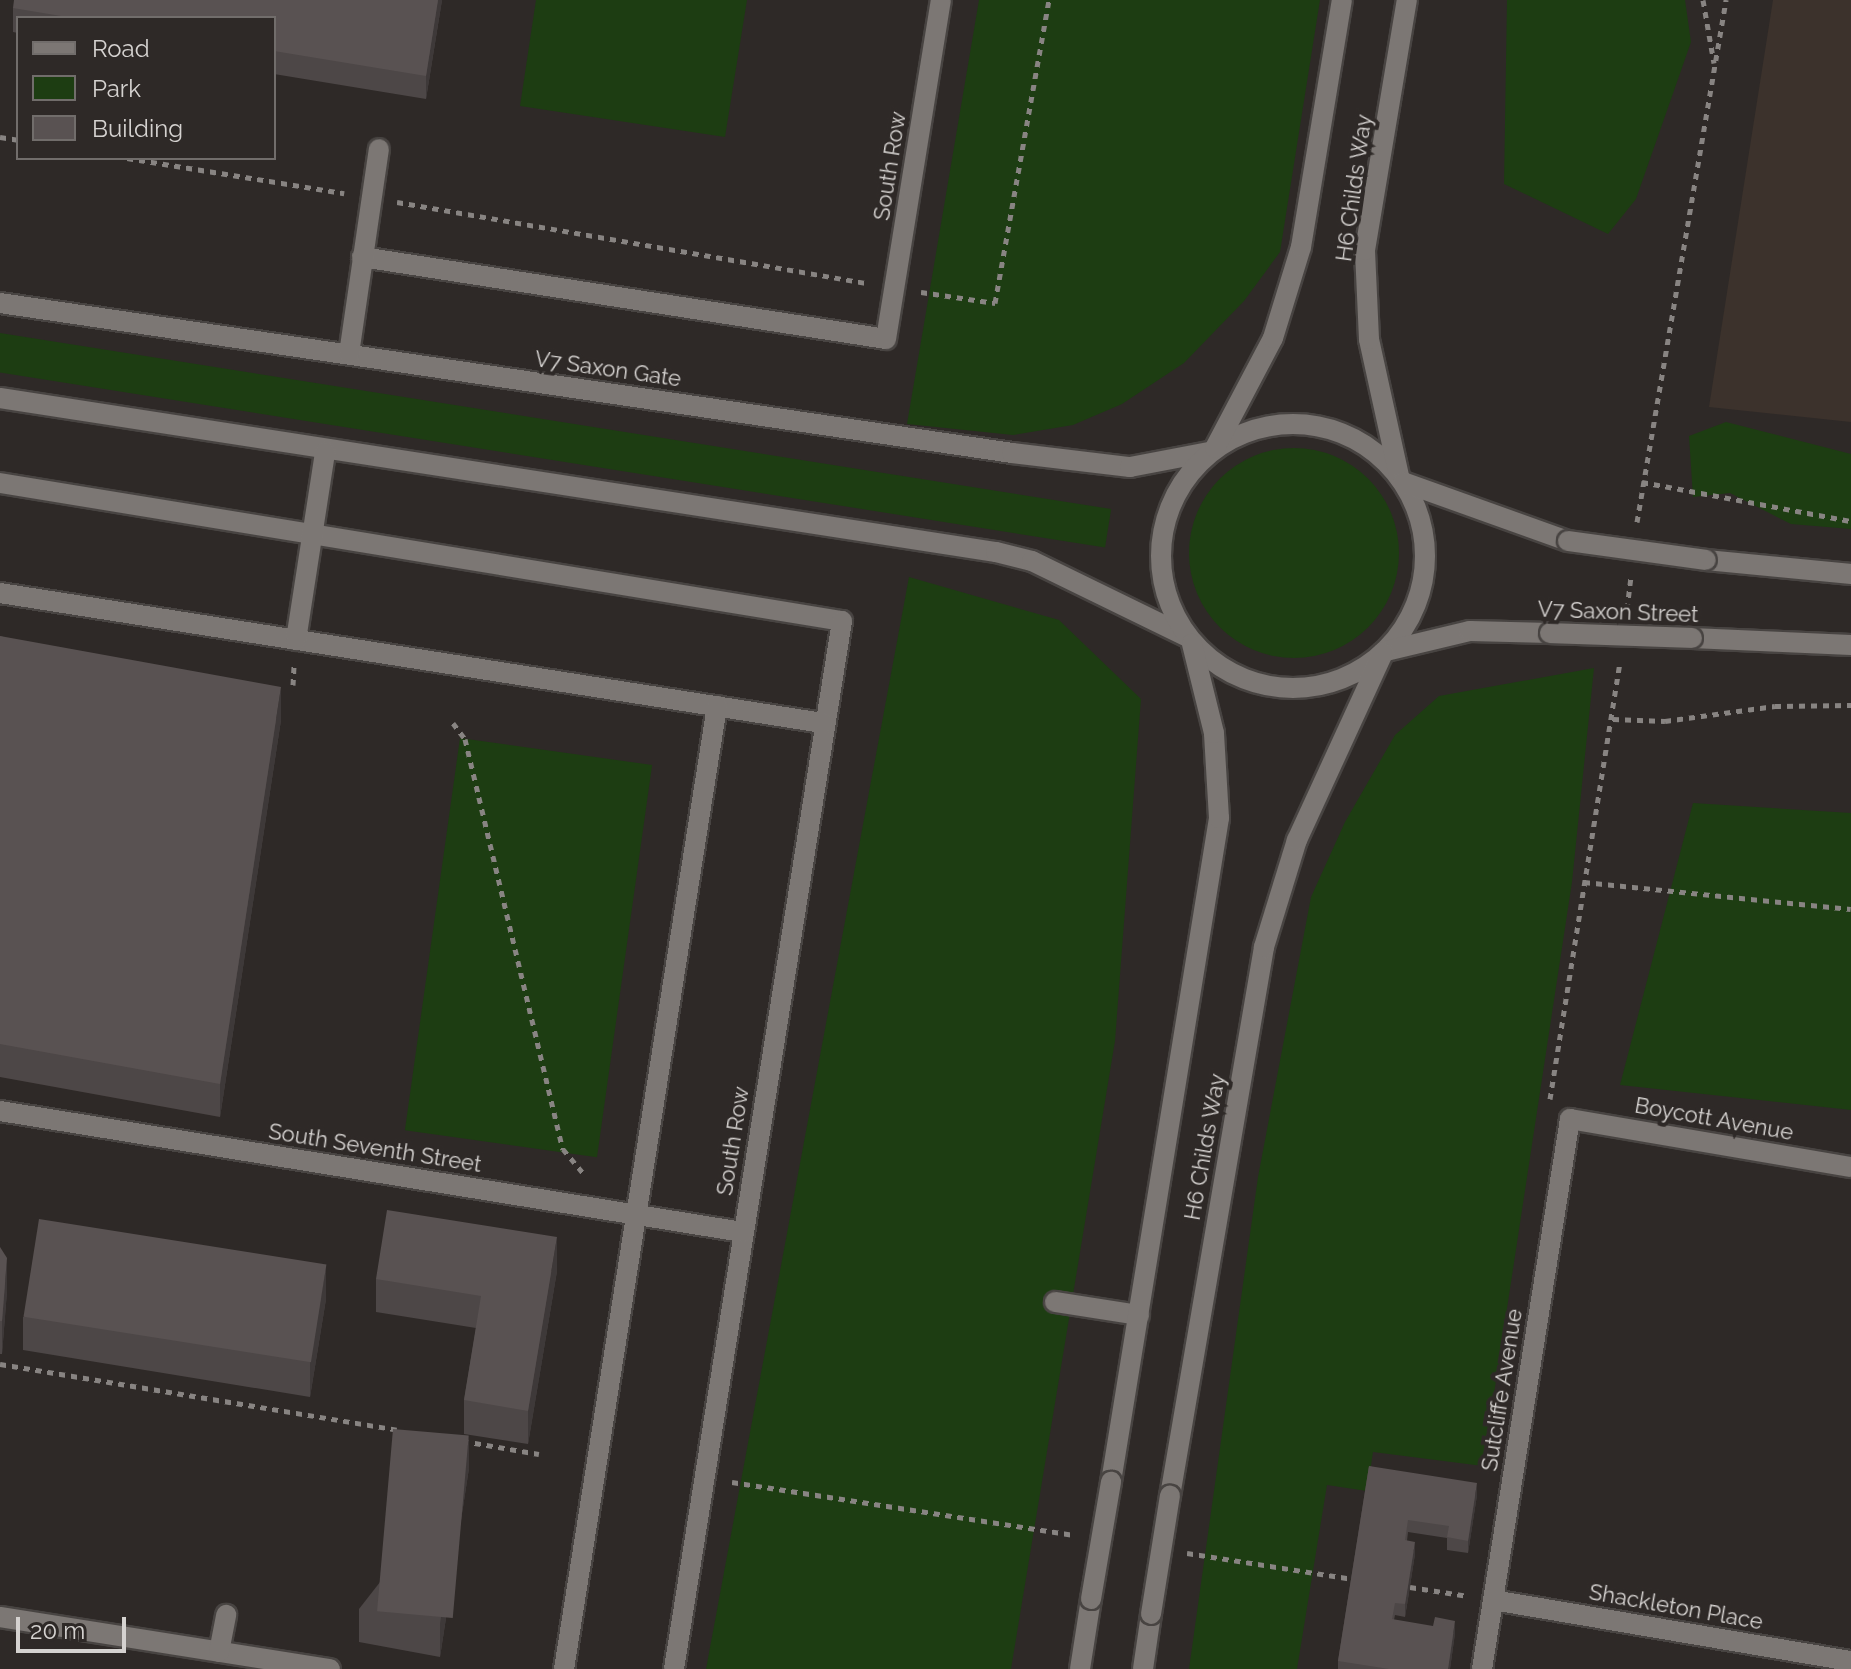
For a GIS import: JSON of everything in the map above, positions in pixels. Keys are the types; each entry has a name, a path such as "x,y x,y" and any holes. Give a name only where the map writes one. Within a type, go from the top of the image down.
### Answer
{"street":[{"name":"South Row","path":"362,257 886,339 941,0"},
{"name":"H6 Childs Way","path":"1212,450 1273,338 1301,247 1342,0"},
{"name":"H6 Childs Way","path":"1401,479 1369,339 1365,250 1407,0"},
{"path":"349,354 379,149"},
{"name":"V7 Saxon Gate","path":"0,303 1130,467 1212,450"},
{"path":"0,398 325,452 996,552 1032,561 1189,640 1225,671 1278,687 1307,688 1348,677 1385,652 1412,614 1425,570 1422,523 1401,479 1361,442 1313,425 1261,427 1212,450 1176,491 1160,539 1163,590 1189,640"},
{"path":"296,640 325,452"},
{"path":"1401,479 1568,541 1706,560 1851,574"},
{"path":"0,483 310,536"},
{"name":"South Row","path":"310,536 842,621 823,723 674,1669"},
{"path":"0,593 823,723"},
{"name":"V7 Saxon Street","path":"1385,652 1470,631 1851,645"},
{"name":"H6 Childs Way","path":"1080,1669 1219,818 1214,733 1189,640"},
{"name":"H6 Childs Way","path":"1143,1669 1264,947 1297,840 1385,652"},
{"path":"564,1669 717,706"},
{"name":"South Seventh Street","path":"0,1111 742,1232"},
{"name":"Boycott Avenue","path":"1570,1119 1851,1167"},
{"name":"Sutcliffe Avenue","path":"1482,1669 1570,1119"},
{"path":"1055,1302 1139,1315"},
{"name":"Shackleton Place","path":"1493,1600 1851,1661"},
{"path":"223,1658 226,1615"},
{"path":"0,1617 223,1658 330,1669"}],"path":[{"path":"139,160 995,303 1049,0"},
{"path":"1703,0 1715,68"},
{"path":"1636,529 1726,0"},
{"path":"1642,482 1851,521"},
{"path":"1625,624 1633,561"},
{"path":"1621,656 1613,719 1665,721 1775,706 1851,705"},
{"path":"453,723 465,739 563,1149 585,1175"},
{"path":"1584,882 1851,909"},
{"path":"0,1364 401,1431"},
{"path":"447,1438 539,1454"},
{"path":"703,1477 1082,1536"},
{"path":"1176,1551 1353,1579"},
{"path":"1410,1587 1493,1600"}],"shaded area":[{"path":"1773,0 1851,0 1851,422 1709,407"}],"green space":[{"path":"536,0 747,0 725,137 520,106"},
{"path":"979,0 1320,0 1280,252 1244,301 1184,363 1122,404 1073,425 1013,435 907,424"},
{"path":"1507,0 1685,0 1691,42 1636,199 1608,234 1504,184"},
{"path":"0,333 1111,509 1105,548 0,372"},
{"path":"1726,422 1851,454 1851,529 1791,524 1730,493 1693,497 1689,436"},
{"path":"1294,448 1334,456 1368,479 1391,513 1399,553 1391,593 1368,627 1334,650 1294,658 1254,650 1220,627 1197,593 1189,553 1197,513 1220,479 1254,456"},
{"path":"909,577 1059,620 1141,699 1115,1041 1011,1669 706,1669"},
{"path":"1594,668 1572,882 1483,1466 1373,1452 1367,1491 1327,1485 1297,1669 1189,1669 1258,1177 1311,897 1345,822 1395,735 1439,696"},
{"path":"460,738 652,765 597,1157 405,1130"},
{"path":"1693,803 1851,813 1851,1110 1620,1085"}],"building":[{"path":"14,0 438,0 426,76 276,51 276,16 61,16 13,8"},
{"path":"0,636 281,687 220,1084 0,1044"},
{"path":"387,1210 557,1237 528,1411 464,1400 481,1296 376,1279"},
{"path":"39,1219 326,1265 311,1362 24,1317"},
{"path":"0,1247 7,1258 2,1321 0,1321"},
{"path":"393,1429 469,1436 453,1618 377,1611"},
{"path":"1369,1466 1477,1483 1468,1541 1447,1537 1449,1526 1408,1520 1405,1540 1415,1542 1408,1586 1405,1604 1395,1603 1392,1619 1433,1626 1435,1617 1455,1621 1448,1669 1389,1669 1338,1661"}]}
